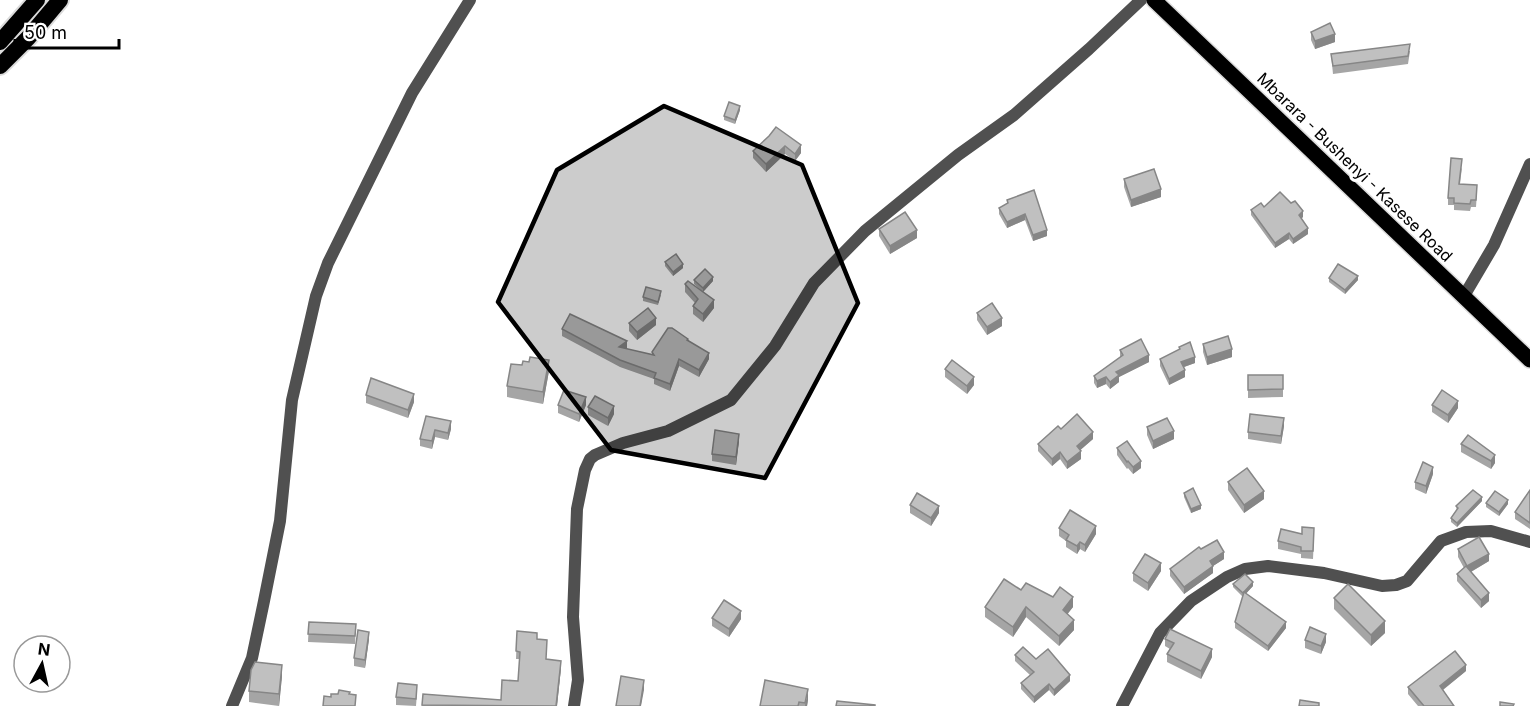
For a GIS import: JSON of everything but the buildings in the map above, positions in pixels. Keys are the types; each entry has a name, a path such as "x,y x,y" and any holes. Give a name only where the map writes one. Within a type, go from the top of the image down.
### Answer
{"highway":[{"path":"0,42 37,0"},
{"path":"0,66 60,0"}],"main road":[{"name":"Mbarara - Bushenyi - Kasese Road","path":"1154,0 1530,360"}],"street":[{"path":"232,706 252,658 266,590 280,521 292,400 316,297 328,263 412,93 470,0"},
{"path":"574,706 578,680 573,617 577,509 585,470 590,459 623,442 668,431 731,400 775,346 814,283 866,231 958,155 1014,115 1141,0"},
{"path":"1464,296 1494,245 1530,164"},
{"path":"1122,706 1160,633 1191,601 1227,577 1245,569 1268,566 1324,573 1382,586 1396,585 1407,581 1441,541 1466,532 1491,531 1530,542"}],"highlighted area":[{"path":"664,106 802,165 858,303 765,478 611,450 498,302 557,170"}]}
